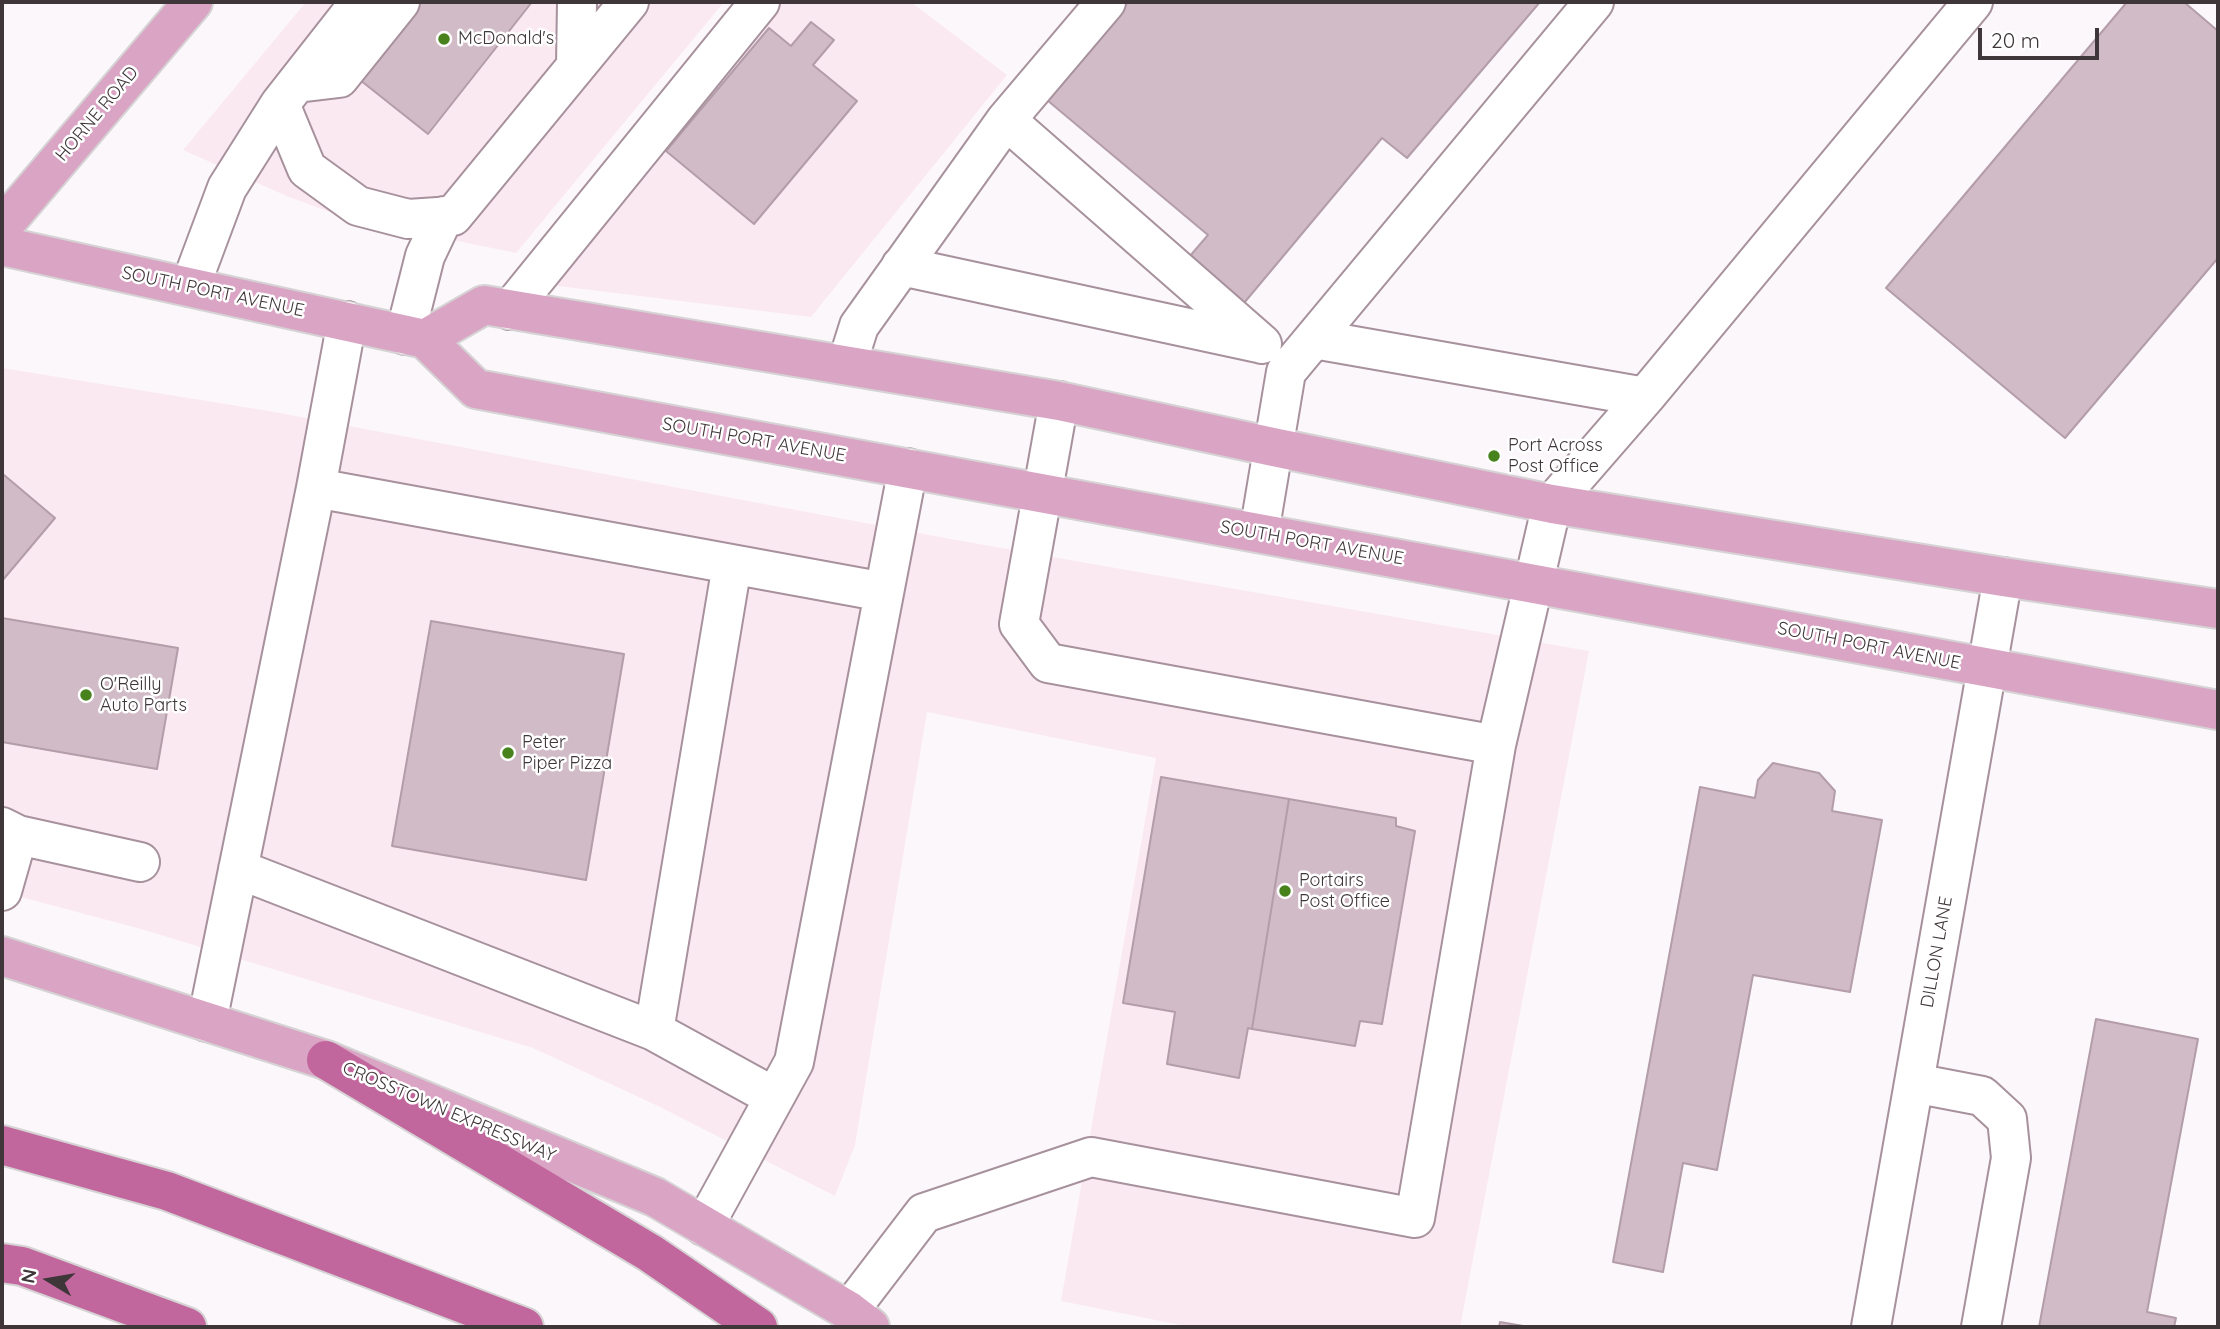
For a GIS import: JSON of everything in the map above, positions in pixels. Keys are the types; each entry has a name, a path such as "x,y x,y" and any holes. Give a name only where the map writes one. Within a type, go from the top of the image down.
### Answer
{"highway":[{"path":"326,1060 650,1252 758,1327"},
{"path":"2,1145 167,1191 524,1327"},
{"path":"2,1263 22,1266 187,1327"}],"main road":[{"name":"HORNE ROAD","path":"2,227 193,2"},
{"name":"SOUTH PORT AVENUE","path":"2,246 415,337 476,388 2218,710"},
{"path":"415,337 484,305 1059,401 1552,504 2218,609"},
{"name":"CROSSTOWN EXPRESSWAY","path":"2,956 326,1060 654,1198 859,1319"}],"street":[{"path":"190,287 227,188 289,93 360,2"},
{"path":"289,93 339,78 400,2"},
{"path":"576,65 577,2"},
{"path":"289,93 307,169 358,206 408,219 453,216 629,2"},
{"path":"510,310 760,2"},
{"path":"847,364 859,326 901,266 1006,120 1106,2"},
{"path":"1259,534 1286,372 1594,2"},
{"path":"859,1319 924,1213 1091,1157 1415,1218 1496,745 1552,504 1645,397 1973,2"},
{"path":"1006,120 1262,344"},
{"path":"415,337 425,256 444,216"},
{"path":"901,266 1262,344 1309,345 1645,397"},
{"path":"207,1022 348,321"},
{"path":"1059,401 1019,624 1048,663 1496,745"},
{"path":"704,1226 794,1062 908,468"},
{"path":"316,488 884,593"},
{"path":"654,1031 733,565"},
{"name":"DILLON LANE","path":"1871,1327 2003,577"},
{"path":"2,891 10,831 140,862"},
{"path":"238,869 654,1031 774,1097"},
{"path":"1914,1083 1982,1096 2007,1119 2011,1158 1981,1327"}],"shaded area":[{"path":"306,2 724,2 516,253 346,218 289,197 183,150"},
{"path":"780,2 911,2 1007,75 811,317 542,284"},
{"path":"2,368 269,411 956,540 1589,651 1460,1327 1190,1327 1061,1301 1156,758 927,712 855,1145 835,1196 660,1107 533,1048 141,929 2,892"}],"building":[{"name":"McDonald's","path":"415,2 532,2 428,134 355,76"},
{"path":"1128,2 1540,2 1407,158 1382,138 1239,309 1184,263 1208,235 1047,100"},
{"path":"2127,2 2184,2 2218,31 2218,258 2065,438 1886,288"},
{"path":"811,22 834,40 813,65 857,101 754,224 666,151 769,28 791,46"},
{"path":"4,475 55,518 2,581 2,478"},
{"name":"O'Reilly Auto Parts","path":"2,618 178,648 157,769 2,742"},
{"name":"Peter Piper Pizza","path":"431,621 624,654 586,880 392,846"},
{"path":"1773,763 1819,773 1835,791 1832,811 1882,820 1850,992 1753,975 1717,1170 1683,1163 1663,1272 1613,1262 1700,787 1755,798 1758,780"},
{"path":"1161,777 1289,799 1252,1029 1248,1028 1239,1078 1167,1064 1175,1012 1123,1003"},
{"path":"1289,799 1396,818 1396,826 1415,831 1382,1024 1360,1021 1355,1046 1252,1029"},
{"path":"2096,1019 2198,1039 2147,1312 2176,1318 2174,1327 2039,1327"},
{"path":"1500,1322 1529,1327 1499,1327"}],"place":[{"name":"McDonald's","path":"444,39"},
{"name":"Port Across Post Office","path":"1494,456"},
{"name":"O'Reilly Auto Parts","path":"86,695"},
{"name":"Peter Piper Pizza","path":"508,753"},
{"name":"Portairs Post Office","path":"1285,891"}]}
